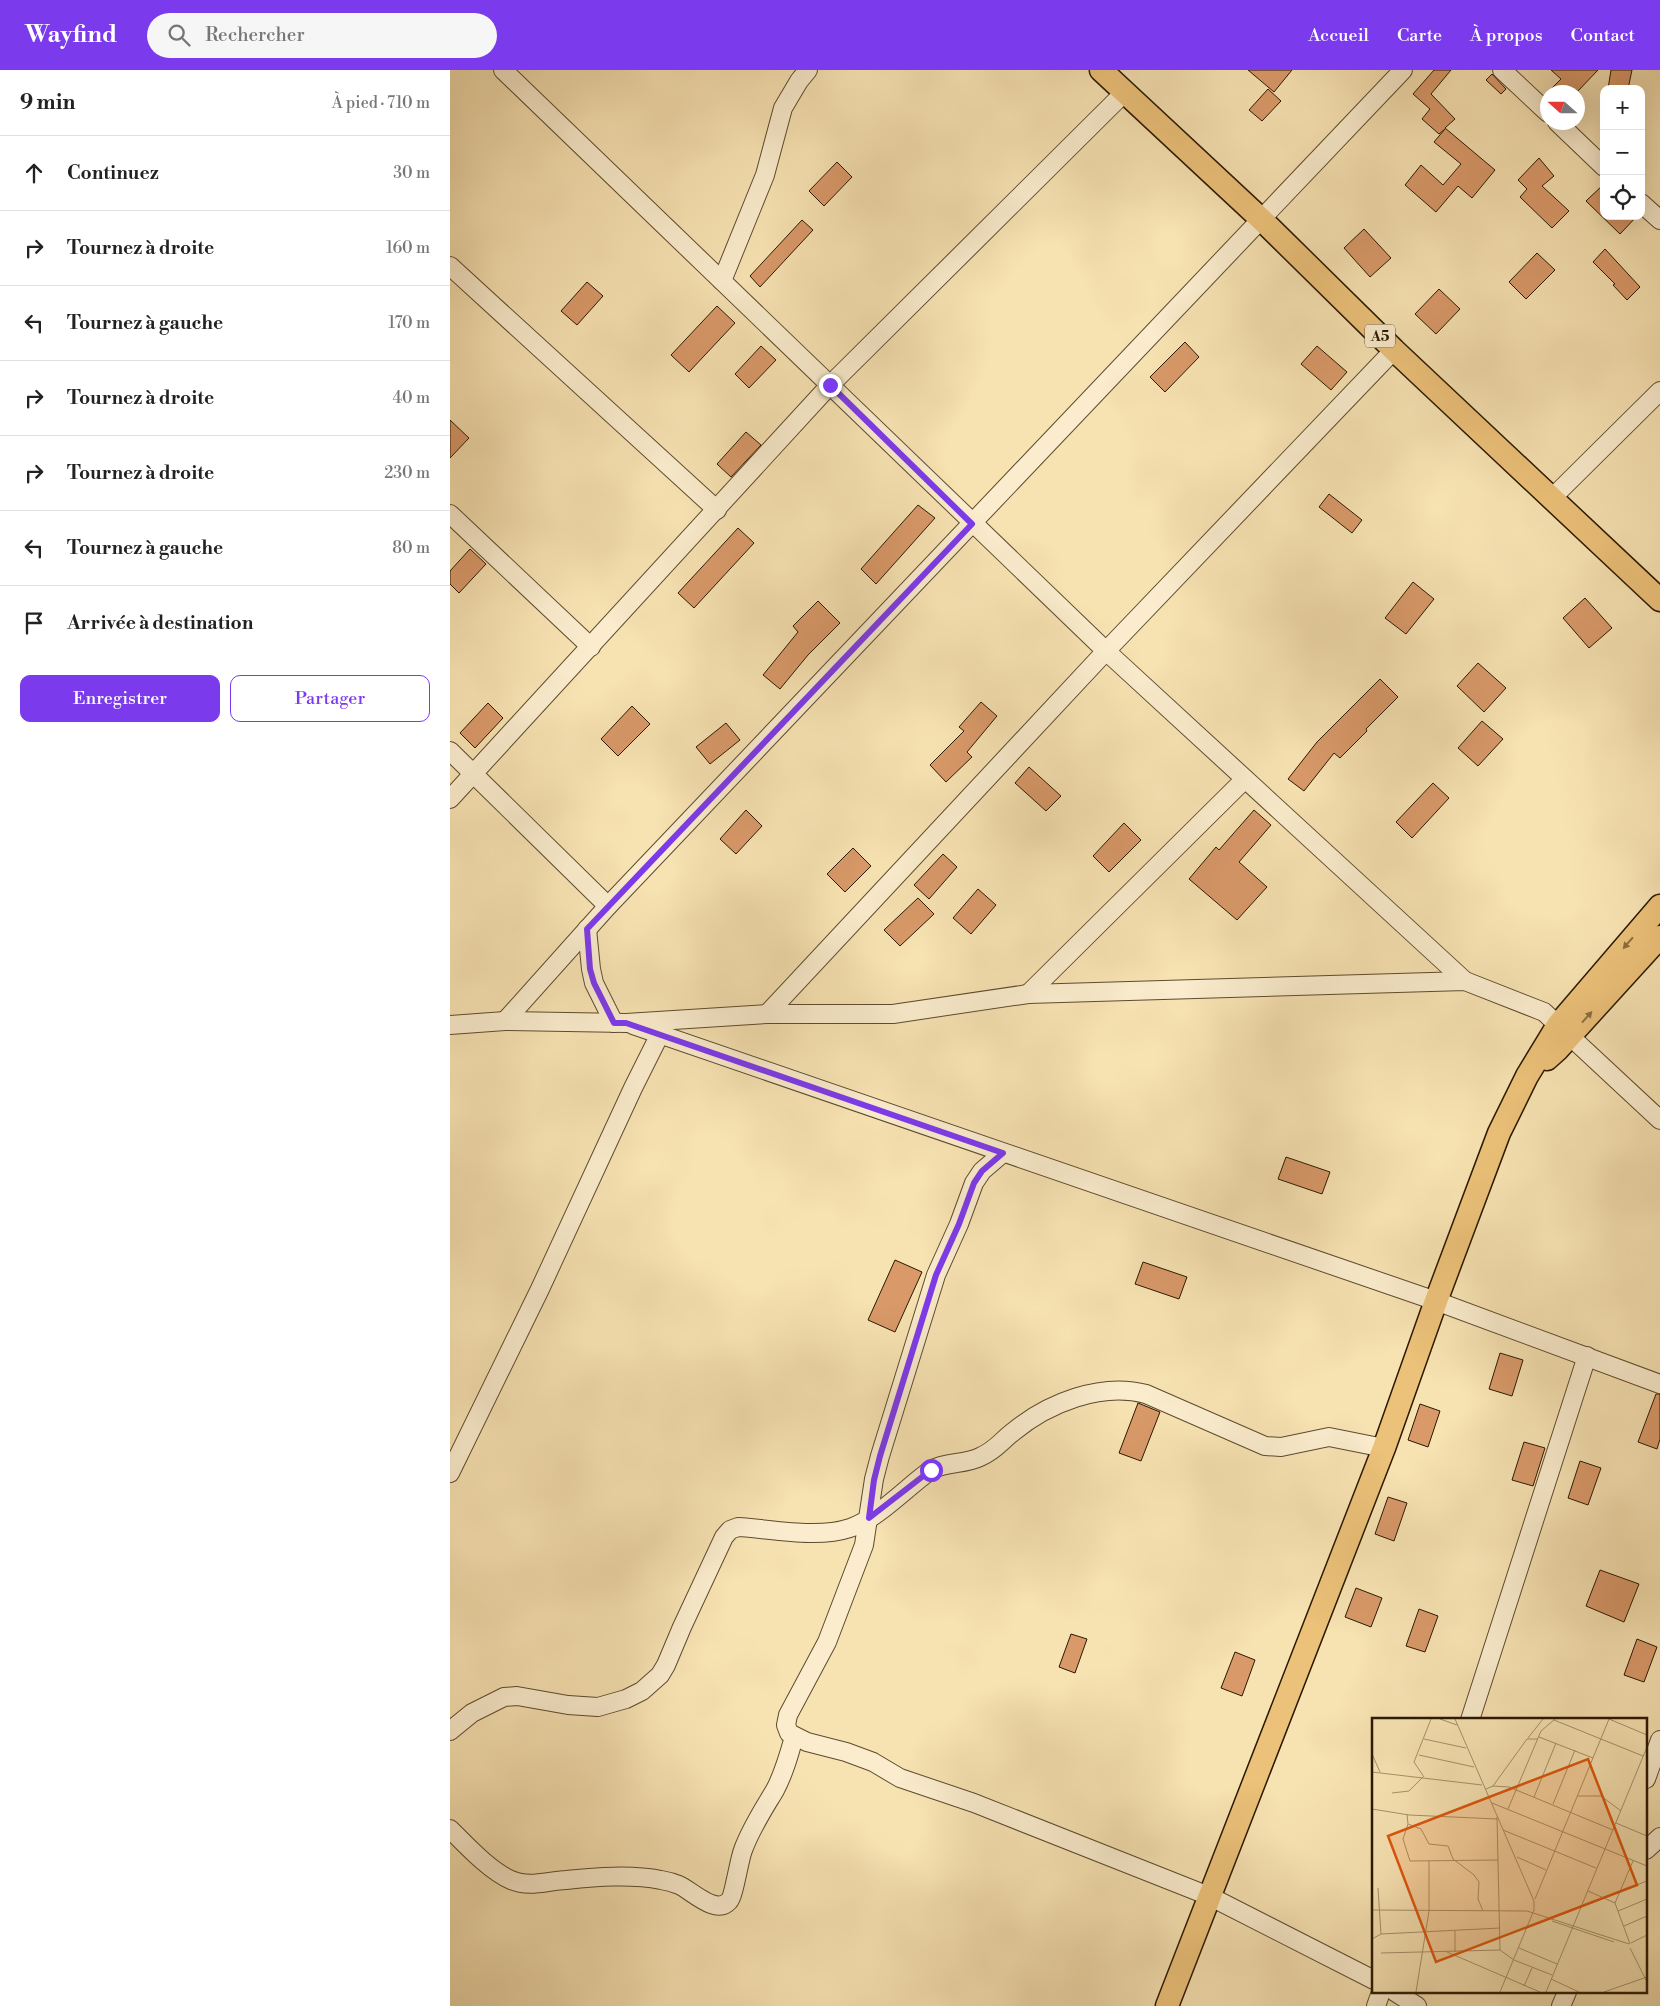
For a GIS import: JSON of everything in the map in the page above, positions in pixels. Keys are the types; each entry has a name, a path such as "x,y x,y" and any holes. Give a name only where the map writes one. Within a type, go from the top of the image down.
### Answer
{"main road":[{"name":"A5","path":"1101,70 1262,220 1394,350 1660,600"},
{"path":"1167,2006 1384,1448 1436,1301 1499,1133 1527,1076 1557,1050 1564,1030 1660,906"},
{"path":"1564,1030 1660,937"}],"street":[{"path":"503,70 972,524 1106,651 1465,981 1544,1012 1660,1120"},
{"path":"722,281 766,176 783,108 798,81 808,70"},
{"path":"505,1021 608,906 1403,70"},
{"path":"1502,70 1540,106"},
{"path":"450,799 475,774 830,385 1125,92"},
{"path":"1565,130 1600,163"},
{"path":"1645,207 1660,220"},
{"path":"450,266 717,510"},
{"path":"767,1014 1106,651 1394,350"},
{"path":"1552,498 1660,391"},
{"path":"450,514 591,647"},
{"path":"450,751 608,906"},
{"path":"1028,994 1245,779"},
{"path":"587,929 590,969 594,983 620,1023 660,1034 1436,1301 1660,1384"},
{"path":"450,1025 505,1021 620,1023 767,1014 893,1014 1028,994 1465,981"},
{"path":"450,1473 660,1034"},
{"path":"1003,1153 982,1171 974,1183 959,1224 936,1275 880,1456 874,1480 864,1545 831,1633 788,1715 786,1725 789,1733 794,1737 873,1762 900,1778 974,1803 1209,1896 1372,1979"},
{"path":"1471,1718 1587,1356"},
{"path":"450,1732 472,1713 504,1698 517,1696 568,1705 598,1707 626,1699 642,1691 660,1675 666,1665 689,1610 724,1536 730,1530 738,1527 816,1533 851,1528 869,1518 931,1470 942,1464 978,1458 999,1447 1013,1432 1057,1404 1090,1394 1128,1389 1146,1394 1272,1448 1330,1437 1384,1448"},
{"path":"450,1829 494,1869 508,1879 522,1884 566,1880 641,1878 679,1885 705,1902 718,1905 723,1904 729,1901 733,1893 736,1872 750,1830 776,1789 794,1737"},
{"path":"1648,1773 1660,1740"},
{"path":"1648,1848 1660,1837"},
{"path":"1376,2006 1380,1994"},
{"path":"1398,1994 1417,2006"},
{"path":"1561,2006 1566,1994"}],"building":[{"path":"1248,70 1292,70 1274,92"},
{"path":"1434,70 1451,70 1431,94 1455,119 1445,128 1495,170 1472,198 1458,186 1436,212 1405,185 1421,165 1443,185 1461,164 1434,142 1445,129 1439,134 1422,119 1430,109 1413,94"},
{"path":"1551,70 1598,70 1584,85 1555,85 1561,79"},
{"path":"1611,70 1632,70 1629,85 1609,85"},
{"path":"1492,74 1506,89 1501,94 1486,80"},
{"path":"1268,89 1281,101 1262,121 1249,110"},
{"path":"1539,158 1554,176 1542,186 1569,211 1552,228 1520,197 1527,189 1518,180"},
{"path":"837,162 852,177 824,206 809,191"},
{"path":"1600,188 1600,215 1586,201"},
{"path":"802,220 813,230 760,287 750,276"},
{"path":"1606,220 1633,220 1620,234"},
{"path":"1364,229 1391,258 1370,277 1344,248"},
{"path":"1605,249 1640,287 1627,300 1613,285 1615,284 1593,262"},
{"path":"1537,253 1555,270 1526,299 1509,282"},
{"path":"587,282 603,296 577,325 561,311"},
{"path":"1439,289 1460,309 1436,334 1415,314"},
{"path":"717,306 735,323 689,372 671,355"},
{"path":"1185,342 1199,357 1165,392 1150,377"},
{"path":"761,346 776,360 749,388 735,374"},
{"path":"1317,346 1347,372 1331,390 1301,364"},
{"path":"450,420 469,438 450,458"},
{"path":"746,432 761,445 731,477 717,464"},
{"path":"1329,494 1362,520 1352,533 1319,507"},
{"path":"918,505 935,518 876,584 861,569"},
{"path":"738,528 754,543 694,608 678,593"},
{"path":"470,549 486,564 459,593 450,584 450,571"},
{"path":"1413,582 1434,599 1406,634 1385,618"},
{"path":"1585,598 1612,628 1589,648 1563,618"},
{"path":"818,601 840,623 808,655 780,689 763,675 798,632 793,626"},
{"path":"1478,663 1506,688 1484,712 1457,686"},
{"path":"1380,679 1398,697 1366,729 1367,731 1340,758 1334,753 1304,791 1288,779 1317,742"},
{"path":"981,702 997,716 967,752 972,757 946,782 930,765 964,731 959,727"},
{"path":"488,703 503,718 475,748 460,733"},
{"path":"632,706 650,724 618,756 601,739"},
{"path":"1482,721 1503,739 1478,766 1458,748"},
{"path":"726,723 740,740 710,764 696,747"},
{"path":"1029,767 1061,796 1046,811 1015,783"},
{"path":"1433,783 1449,798 1412,838 1396,822"},
{"path":"746,810 762,826 736,854 720,839"},
{"path":"1254,810 1271,825 1239,862 1267,887 1237,920 1189,879 1216,847 1219,850"},
{"path":"1124,823 1141,840 1109,872 1093,856"},
{"path":"853,848 871,866 845,892 827,874"},
{"path":"943,854 957,867 929,899 914,885"},
{"path":"978,889 996,905 971,934 953,918"},
{"path":"918,898 934,914 900,946 884,930"},
{"path":"1286,1157 1330,1172 1322,1194 1278,1179"},
{"path":"895,1260 922,1272 895,1332 868,1320"},
{"path":"1143,1262 1187,1277 1179,1299 1135,1284"},
{"path":"1500,1353 1523,1360 1512,1396 1489,1389"},
{"path":"1656,1394 1660,1394 1660,1439 1657,1449 1638,1442"},
{"path":"1138,1403 1160,1412 1141,1461 1119,1453"},
{"path":"1420,1404 1440,1411 1428,1447 1408,1440"},
{"path":"1524,1442 1545,1448 1533,1486 1512,1480"},
{"path":"1580,1461 1601,1468 1588,1505 1568,1498"},
{"path":"1388,1497 1407,1503 1394,1541 1375,1534"},
{"path":"1600,1570 1639,1584 1624,1622 1586,1606"},
{"path":"1356,1588 1382,1598 1371,1627 1345,1617"},
{"path":"1419,1609 1438,1616 1425,1652 1406,1646"},
{"path":"1071,1634 1087,1639 1075,1673 1059,1667"},
{"path":"1637,1639 1657,1647 1644,1682 1624,1675"},
{"path":"1235,1652 1255,1660 1242,1696 1221,1688"}],"route":[{"path":"830,385 972,524 587,929 590,969 594,983 614,1023 626,1023 1003,1153 982,1171 974,1183 959,1224 936,1275 880,1456 874,1480 869,1518 931,1470"}]}
